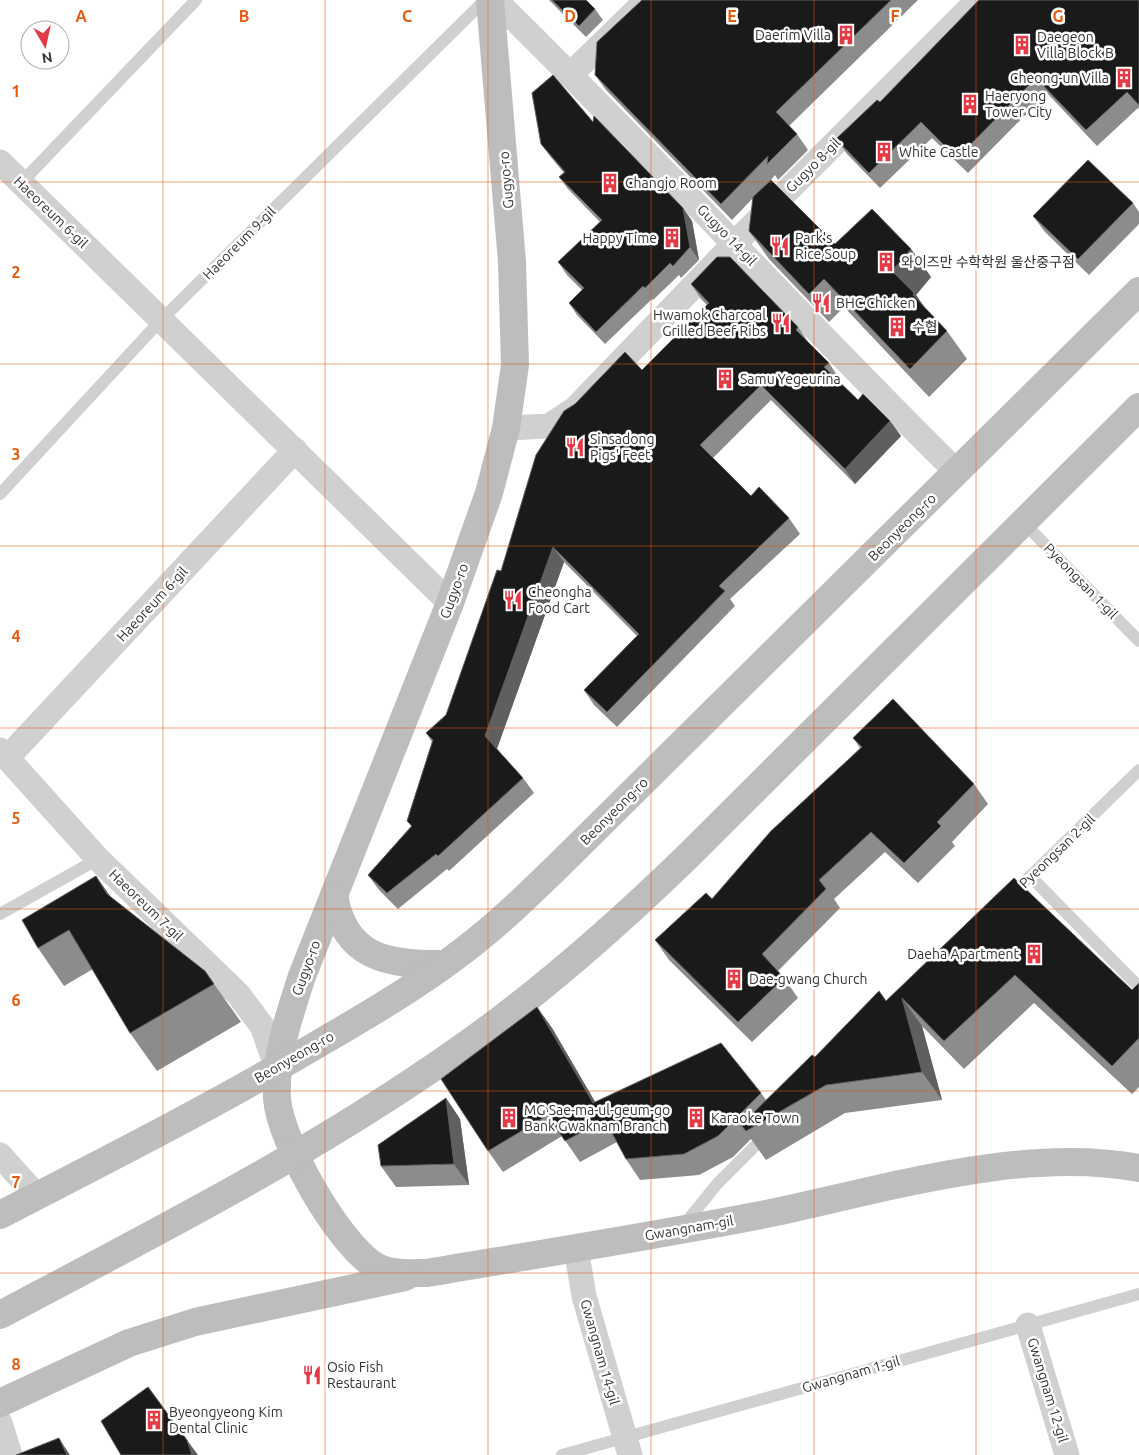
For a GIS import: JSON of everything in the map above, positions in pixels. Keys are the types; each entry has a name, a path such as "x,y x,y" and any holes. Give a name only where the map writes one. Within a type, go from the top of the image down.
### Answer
{"main road":[{"name":"Gugyo-ro","path":"294,1156 283,1129 277,1100 277,1068 286,1024 302,976 450,602 489,493 506,428 515,365 512,262 490,0"},
{"name":"Beonyeong-ro","path":"0,1215 277,1068 358,1021 443,964 494,926 556,869 1139,291"},
{"path":"0,1315 294,1156 380,1103 484,1032 550,981 614,928 687,858 1139,407"},
{"path":"334,895 341,924 364,950 380,958 400,962 443,964"},
{"name":"Gwangnam-gil","path":"294,1156 340,1231 358,1254 377,1267 400,1274 427,1273 680,1230 968,1171 1010,1165 1068,1162 1139,1168"},
{"path":"0,1403 129,1343 195,1322 427,1273"}],"street":[{"name":"Gugyo 14-gil","path":"495,0 571,74 735,243 861,377 957,472"},
{"path":"571,74 647,0"},
{"name":"Gugyo 8-gil","path":"506,428 549,426 574,409 735,243 978,0"},
{"name":"Haeoreum 6-gil","path":"0,162 450,602"},
{"name":"Haeoreum 6-gil","path":"4,753 295,450"},
{"name":"Haeoreum 7-gil","path":"4,753 98,859 238,994 262,1026 277,1068"},
{"path":"0,1156 37,1196"},
{"name":"Gwangnam 14-gil","path":"576,1248 584,1296 627,1446"},
{"name":"Gwangnam 12-gil","path":"1028,1325 1067,1455"},
{"path":"0,1423 10,1455"}],"lane":[{"path":"21,183 196,0"},
{"name":"Haeoreum 9-gil","path":"0,494 161,320 485,0"},
{"name":"Pyeongsan 1-gil","path":"1023,522 1139,641"},
{"name":"Pyeongsan 2-gil","path":"1002,904 1139,770"},
{"path":"0,914 98,859"},
{"path":"1030,876 1139,987"},
{"path":"680,1230 717,1184 774,1127"},
{"name":"Gwangnam 1-gil","path":"562,1455 627,1446 1028,1325 1139,1294"}],"building":[{"path":"552,0 586,0 595,9 579,26"},
{"path":"642,0 891,0 776,112 797,134 767,164 768,156 721,204 595,75 597,42"},
{"path":"979,0 1139,0 1139,105 1127,92 1086,130 1036,78 957,158 921,122 869,173 836,139 877,100 880,102"},
{"path":"553,75 593,122 594,116 683,208 690,247 673,266 670,263 645,288 643,286 596,332 569,303 584,288 558,262 602,220 559,177 565,172 541,144 532,93"},
{"path":"1088,160 1133,203 1078,259 1033,216"},
{"path":"771,180 835,244 872,209 911,249 892,271 947,331 910,369 824,279 809,294 749,231 753,197"},
{"path":"717,257 730,257 798,327 796,330 829,363 824,367 858,400 863,394 890,421 845,469 761,385 700,445 751,496 759,487 789,518 719,586 725,591 607,712 584,690 639,634 553,547 485,736 523,778 438,856 436,854 387,893 368,875 412,826 407,821 433,740 426,733 446,715 497,570 501,571 536,455 564,411 575,404 625,352 642,370 709,303 691,284"},
{"path":"893,699 974,784 937,822 941,826 904,863 871,832 819,880 826,889 762,954 784,978 738,1022 655,940 706,893 712,899 771,831 862,747 853,738"},
{"path":"96,876 107,894 205,971 214,984 130,1033 69,930 38,948 22,920"},
{"path":"1014,878 1132,990 1139,983 1139,1038 1112,1066 1015,975 944,1041 902,998 922,1072 826,1085 746,1131 741,1125 812,1055 815,1057 879,991 886,1001"},
{"path":"537,1007 593,1103 721,1043 761,1093 718,1136 684,1154 626,1159 605,1120 565,1141 548,1115 488,1151 441,1079"},
{"path":"446,1098 454,1164 381,1166 378,1145"},
{"name":"Byeongyeong Kim Dental Clinic","path":"148,1387 187,1440 192,1455 121,1455 101,1421"},
{"path":"59,1438 67,1455 16,1455"}],"place":[{"name":"Daerim Villa","path":"846,35"},
{"name":"Daegeon Villa Block B","path":"1022,45"},
{"name":"Cheong-un Villa","path":"1124,78"},
{"name":"Haeryong Tower City","path":"970,104"},
{"name":"White Castle","path":"884,152"},
{"name":"Changjo Room","path":"610,183"},
{"name":"Happy Time","path":"672,238"},
{"name":"Park's Rice Soup","path":"780,246"},
{"name":"와이즈만 수학학원 울산중구점","path":"886,262"},
{"name":"BHC Chicken","path":"821,303"},
{"name":"Hwamok Charcoal Grilled Beef Ribs","path":"781,323"},
{"name":"수협","path":"897,327"},
{"name":"Samu Yegeurina","path":"725,379"},
{"name":"Sinsadong Pigs' Feet","path":"575,447"},
{"name":"Cheongha Food Cart","path":"513,600"},
{"name":"Daeha Apartment","path":"1034,954"},
{"name":"Dae-gwang Church","path":"734,979"},
{"name":"MG Sae-ma-ul-geum-go Bank Gwaknam Branch","path":"509,1118"},
{"name":"Karaoke Town","path":"696,1118"},
{"name":"Osio Fish Restaurant","path":"312,1375"},
{"name":"Byeongyeong Kim Dental Clinic","path":"154,1420"}]}
